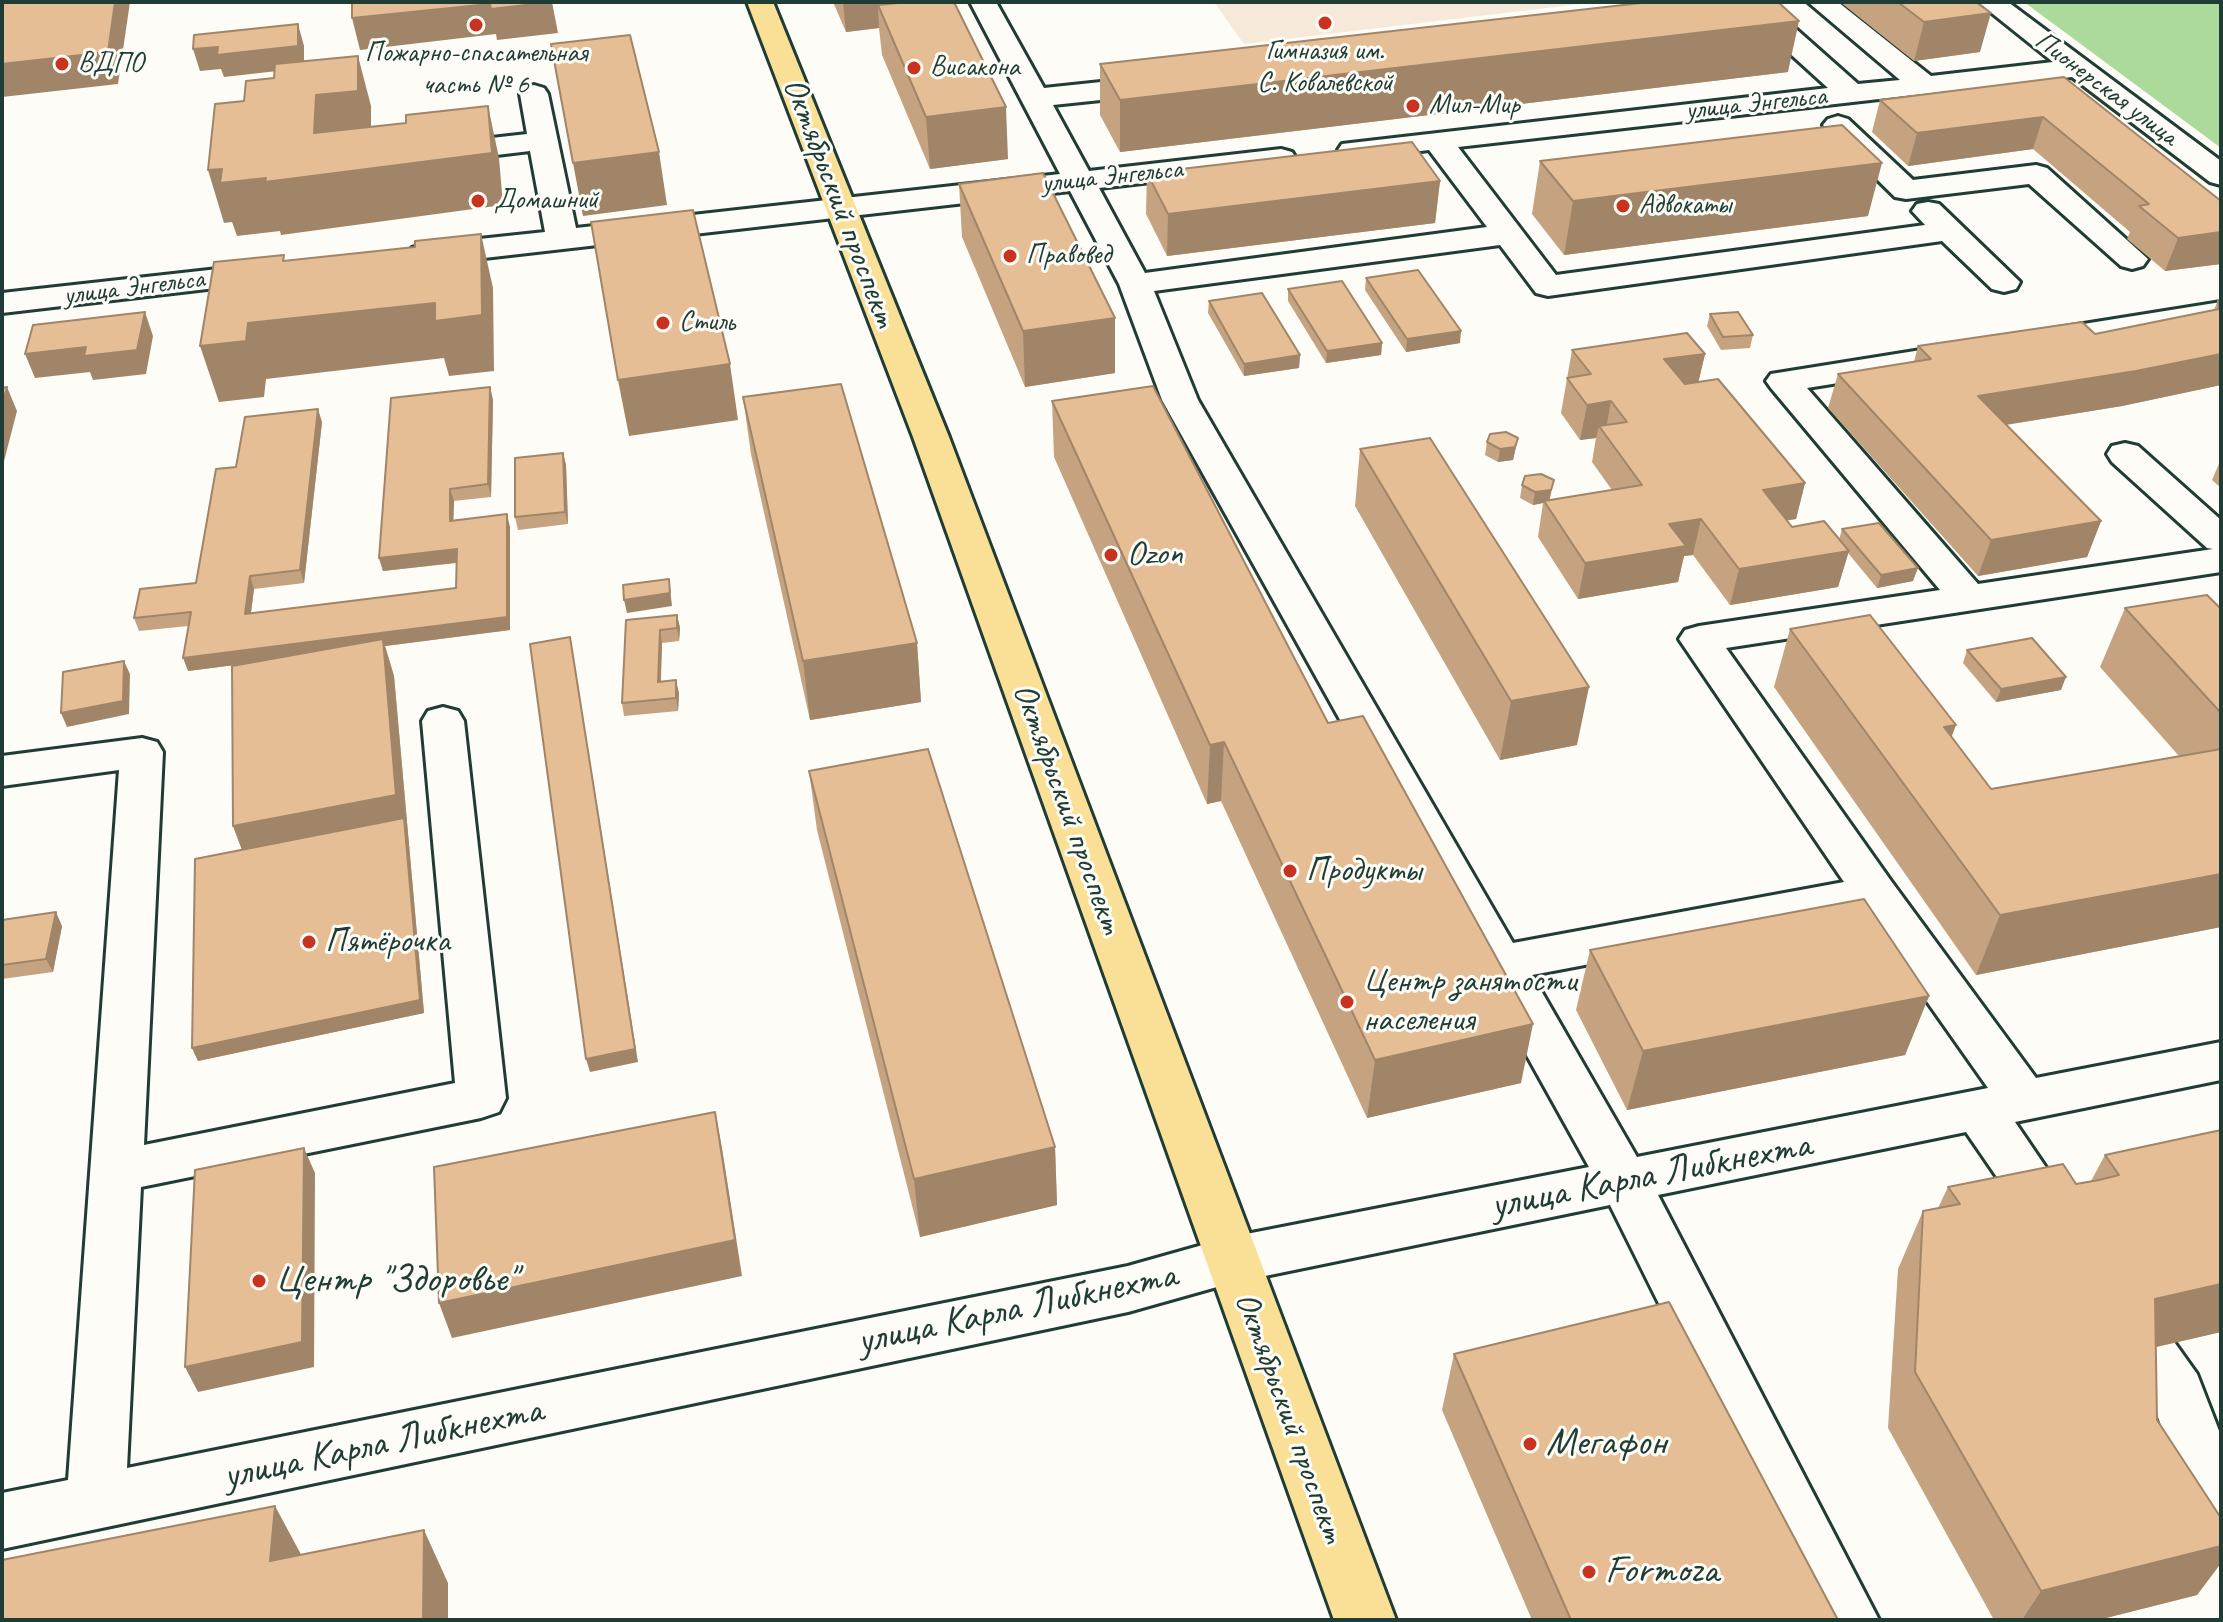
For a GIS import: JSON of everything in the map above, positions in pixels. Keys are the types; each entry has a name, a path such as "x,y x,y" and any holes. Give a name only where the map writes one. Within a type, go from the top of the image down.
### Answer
{"main road":[{"name":"Октябрьский проспект","path":"760,2 931,437 1365,1620"}],"street":[{"path":"983,2 1082,180 1135,284 1180,400 1624,1181 1848,1620"},
{"path":"1821,2 1924,85"},
{"name":"Пионерская улица","path":"1991,2 2221,176"},
{"path":"1722,25 1769,20 1851,93"},
{"name":"улица Энгельса","path":"391,259 2078,68"},
{"path":"1034,98 1190,81"},
{"path":"534,94 562,239"},
{"path":"1810,98 2004,282"},
{"path":"1437,140 1548,286 1949,231"},
{"path":"404,156 543,141"},
{"path":"1906,190 2036,174 2132,259"},
{"path":"1135,284 1509,234"},
{"name":"улица Энгельса","path":"2,303 298,270"},
{"path":"1968,598 1783,381 2221,312"},
{"path":"2125,454 2221,540"},
{"path":"2068,1238 2002,1106 1875,893 1699,639 2221,560"},
{"path":"117,1171 481,1098 443,721"},
{"path":"2,771 142,752 96,1504"},
{"path":"1501,963 1875,893"},
{"name":"улица Карла Либкнехта","path":"2,1521 1128,1289 1231,1260 2221,1061"},
{"path":"2147,1349 2177,1392 2221,1517"}],"shaded area":[{"name":"Гимназия им. С. Ковалевской","path":"1214,2 1597,2 1244,44"}],"green space":[{"path":"2024,2 2221,2 2221,148"}],"building":[{"path":"2,2 115,2 108,52 2,64"},
{"path":"352,2 552,2 491,9 490,4 352,18"},
{"path":"954,2 1006,107 926,117 878,5"},
{"path":"1650,2 1778,2 1799,21 1120,100 1100,64"},
{"path":"1898,2 1976,2 1991,13 1924,22"},
{"path":"298,24 298,46 217,55 218,47 193,49 194,35"},
{"path":"630,35 659,152 573,163 551,44"},
{"path":"358,56 358,91 316,95 314,133 406,123 406,115 488,106 492,153 265,182 266,178 220,183 222,169 208,170 215,104 244,101 246,81 274,78 275,64"},
{"path":"2064,77 2221,201 2221,232 2178,238 2139,206 2149,204 2043,117 1917,133 1880,100"},
{"path":"1842,125 1882,163 1573,201 1540,161"},
{"path":"1412,142 1440,181 1168,214 1147,173"},
{"path":"1043,173 1115,318 1023,331 959,184"},
{"path":"693,210 730,364 618,380 591,222"},
{"path":"481,234 482,315 435,321 435,303 248,323 246,341 200,346 214,262 284,255 283,261 415,247 415,241"},
{"path":"1418,270 1461,331 1407,339 1366,278"},
{"path":"1342,281 1382,343 1327,351 1288,289"},
{"path":"1262,293 1300,355 1244,364 1209,301"},
{"path":"2218,300 2221,300 2221,354 1978,396 2101,521 1991,540 1838,374 1931,359 1918,346 2082,322 2095,334 2219,309"},
{"path":"145,312 137,350 84,356 86,347 25,354 33,325"},
{"path":"1738,312 1753,335 1723,337 1710,314"},
{"path":"1687,333 1705,354 1664,359 1685,384 1718,379 1805,483 1763,490 1792,527 1824,521 1849,551 1739,569 1701,519 1669,524 1686,546 1585,563 1544,501 1642,485 1599,426 1627,422 1611,401 1587,405 1567,378 1591,374 1572,350"},
{"path":"841,384 917,643 803,661 743,397"},
{"path":"1153,386 1328,723 1363,716 1533,1024 1375,1060 1224,742 1210,745 1052,401"},
{"path":"7,387 2,405 2,388"},
{"path":"490,387 488,484 450,489 450,521 507,514 507,617 183,658 191,612 134,618 140,589 196,583 216,469 236,467 245,417 318,409 300,570 250,576 245,614 456,588 457,549 379,558 391,398"},
{"path":"1506,432 1518,438 1515,447 1500,449 1487,442 1490,434"},
{"path":"1430,438 1589,687 1511,701 1360,449"},
{"path":"563,453 565,512 515,517 515,458"},
{"path":"1541,474 1554,480 1551,490 1535,492 1522,485 1525,476"},
{"path":"1879,523 1918,568 1881,575 1842,529"},
{"path":"669,579 670,593 624,600 623,585"},
{"path":"2207,595 2221,609 2221,713 2125,608"},
{"path":"677,615 677,628 660,630 658,682 676,680 676,698 622,703 626,620"},
{"path":"1870,615 1956,725 1944,727 1991,789 2221,749 2221,874 2000,915 1790,629"},
{"path":"570,637 635,1049 586,1059 530,644"},
{"path":"2032,638 2066,677 2001,689 1967,650"},
{"path":"383,639 396,795 233,826 232,666"},
{"path":"124,661 123,701 61,713 63,672"},
{"path":"928,749 1055,1147 914,1179 809,771"},
{"name":"Пятёрочка","path":"404,818 420,1000 192,1048 195,859"},
{"path":"1864,899 1929,996 1643,1051 1590,950"},
{"path":"56,912 46,959 2,965 2,920"},
{"path":"715,1112 735,1240 439,1303 434,1167"},
{"path":"2221,1130 2221,1284 2155,1299 2157,1420 2221,1518 2221,1546 2041,1591 1915,1372 1923,1211 1960,1204 1948,1187 2063,1164 2076,1184 2119,1175 2105,1155"},
{"name":"Центр \"Здоровье\"","path":"304,1148 302,1342 185,1367 195,1170"},
{"path":"1669,1302 1838,1620 1571,1620 1454,1354"},
{"path":"275,1506 270,1561 424,1530 423,1620 2,1620 2,1560"}],"place":[{"name":"Гимназия им. С. Ковалевской","path":"1325,23"},
{"name":"Пожарно-спасательная часть № 6","path":"476,25"},
{"name":"ВДПО","path":"62,64"},
{"name":"Висакона","path":"914,68"},
{"name":"Мил-Мир","path":"1413,106"},
{"name":"Домашний","path":"478,201"},
{"name":"Адвокаты","path":"1623,206"},
{"name":"Правовед","path":"1010,256"},
{"name":"Стиль","path":"663,323"},
{"name":"Ozon","path":"1111,555"},
{"name":"Продукты","path":"1290,871"},
{"name":"Пятёрочка","path":"309,942"},
{"name":"Центр занятости населения","path":"1347,1002"},
{"name":"Центр \"Здоровье\"","path":"259,1281"},
{"name":"Мегафон","path":"1530,1444"},
{"name":"Formoza","path":"1589,1572"}]}
